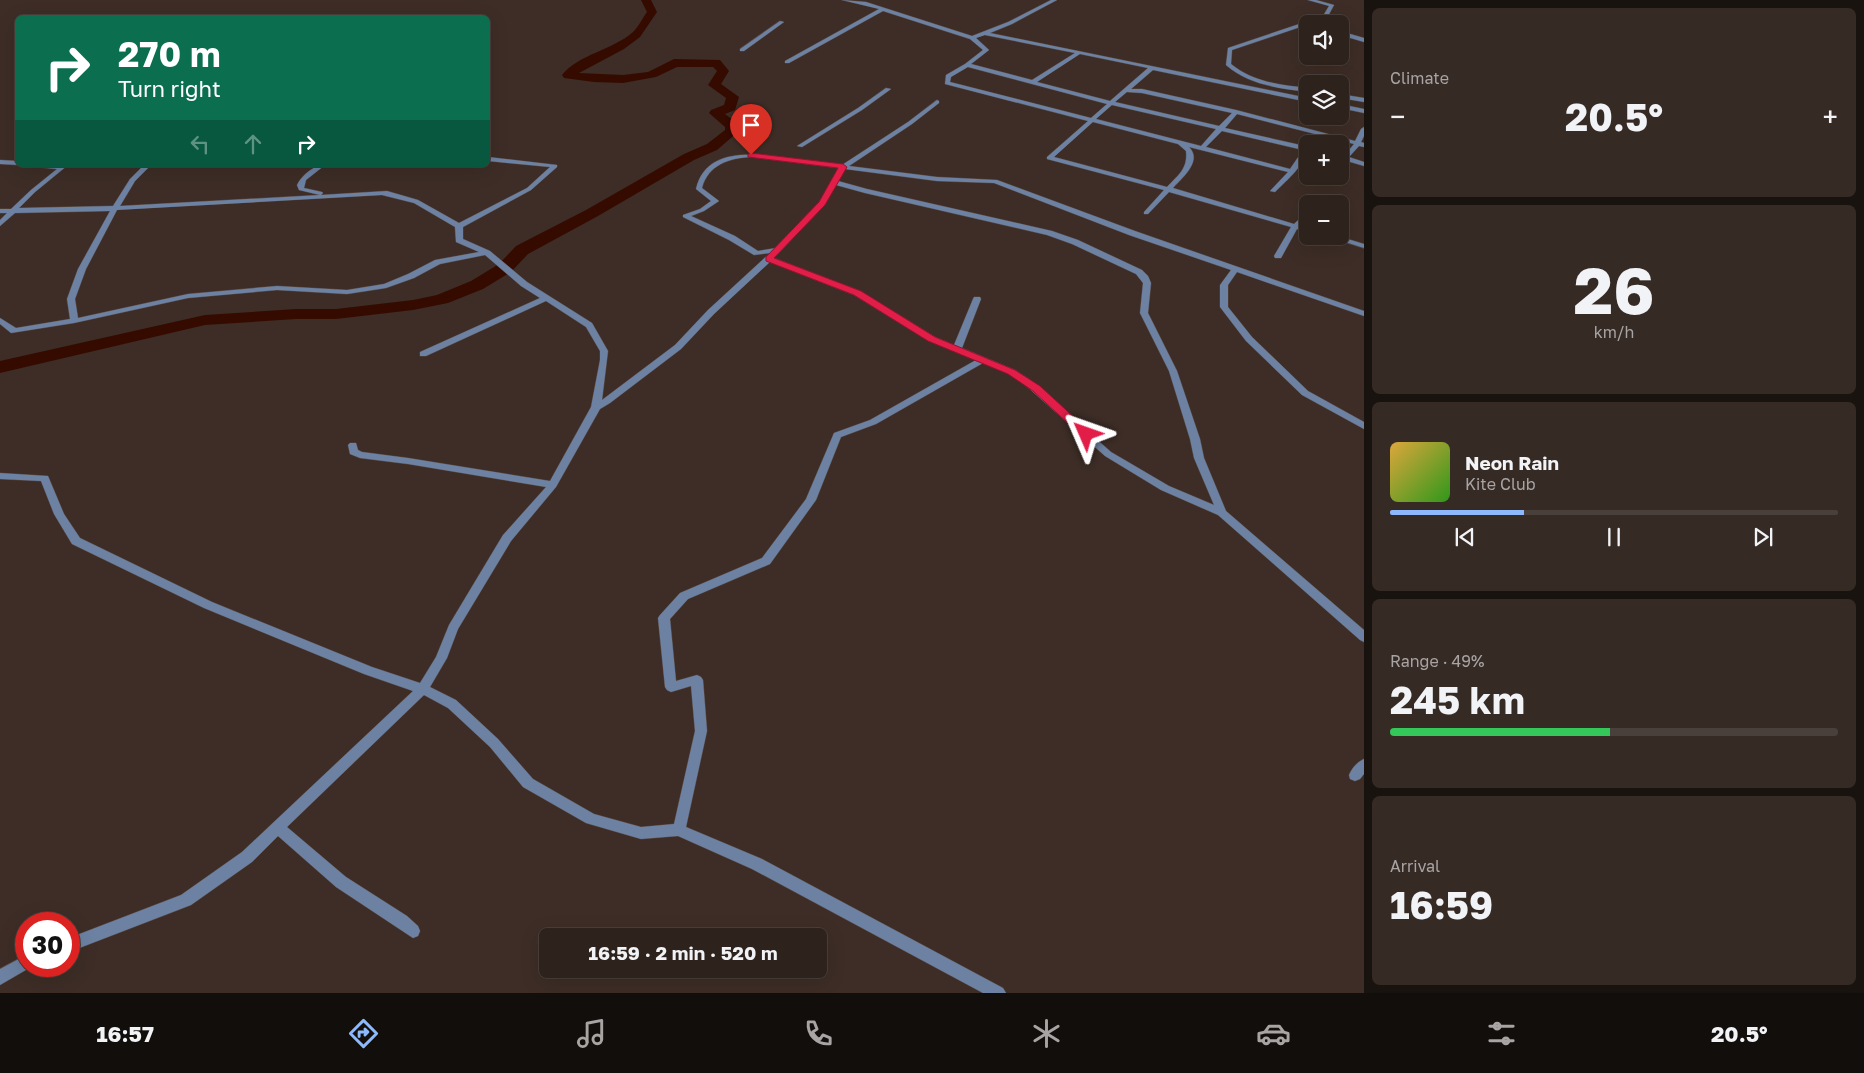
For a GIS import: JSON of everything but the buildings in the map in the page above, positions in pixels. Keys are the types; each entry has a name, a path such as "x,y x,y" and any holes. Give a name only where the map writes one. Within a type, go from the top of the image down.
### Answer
{"street":[{"path":"844,0 883,9 972,38 985,48 986,50 967,65 948,76 947,83 1292,171"},
{"path":"972,38 1010,23 1055,0"},
{"path":"1310,0 1332,5 1326,15"},
{"path":"787,62 883,9"},
{"path":"742,50 782,22"},
{"path":"1299,26 1230,49 1228,64 1235,70 1273,85 1299,89"},
{"path":"985,33 1299,98"},
{"path":"1349,36 1364,40"},
{"path":"1032,83 1080,52"},
{"path":"967,65 1111,103 1220,129 1299,145"},
{"path":"1152,68 1049,158 1299,228"},
{"path":"800,146 860,109 888,89"},
{"path":"1126,90 1142,91 1236,112 1360,144"},
{"path":"1349,98 1364,100"},
{"path":"596,407 607,401 678,347 711,312 778,250 822,204 843,167 910,123 938,102"},
{"path":"1349,108 1364,111"},
{"path":"1202,148 1236,112"},
{"path":"1349,153 1360,144 1364,129"},
{"path":"1146,213 1188,168 1189,150 1180,142"},
{"path":"778,250 757,253 732,238 685,216 702,210 716,201 699,189 704,174 721,162 739,155 937,179 995,181 1132,233 1364,314"},
{"path":"459,226 529,189 555,166 490,160"},
{"path":"1273,191 1299,160"},
{"path":"1349,160 1364,164"},
{"path":"0,162 15,163"},
{"path":"0,224 33,191 62,167"},
{"path":"74,321 71,299 82,269 132,180 146,167"},
{"path":"319,167 303,179 300,185 301,189 326,193 387,193 416,201 459,226"},
{"path":"834,182 865,192 1042,231 1074,242 1139,272 1145,278 1146,283 1144,313 1173,372 1195,439 1199,458 1222,513"},
{"path":"0,211 115,208 387,193"},
{"path":"1278,256 1299,223"},
{"path":"80,941 186,900 247,857 422,689 441,658 453,628 507,538 553,485 596,407 604,351 589,325 524,284 487,253 459,240 459,226"},
{"path":"1349,242 1364,246"},
{"path":"0,320 14,331 74,321 188,296 277,288 347,292 386,286 438,262 487,253"},
{"path":"768,259 858,293 915,330 1012,372 1032,384 1108,454 1165,488 1222,513 1364,637"},
{"path":"1235,269 1224,286 1224,307 1249,339 1305,393 1364,426"},
{"path":"424,354 546,298"},
{"path":"957,349 977,299"},
{"path":"679,830 701,730 697,680 672,688 664,618 684,596 766,560 811,500 837,435 874,422 983,360"},
{"path":"353,445 353,452 360,455 409,461 553,485"},
{"path":"0,476 45,478 59,514 76,541 208,605 368,671 422,689 452,704 494,743 528,783 590,819 641,833 679,830 757,864 998,993"},
{"path":"277,827 341,882 402,921 413,932"},
{"path":"0,977 15,968"}],"waterway":[{"path":"0,367 205,320 296,314 336,314 413,305 442,299 477,285 505,268 522,250 592,213 689,157 712,147 732,131 732,126 716,113 730,107 733,97 714,85 723,71 716,63 674,63 664,70 638,78 608,79 568,75 628,41 638,33 652,12 646,0"}],"route":[{"path":"751,155 843,167 822,204 768,259 858,293 932,339 1012,372 1037,388 1086,434"}]}
